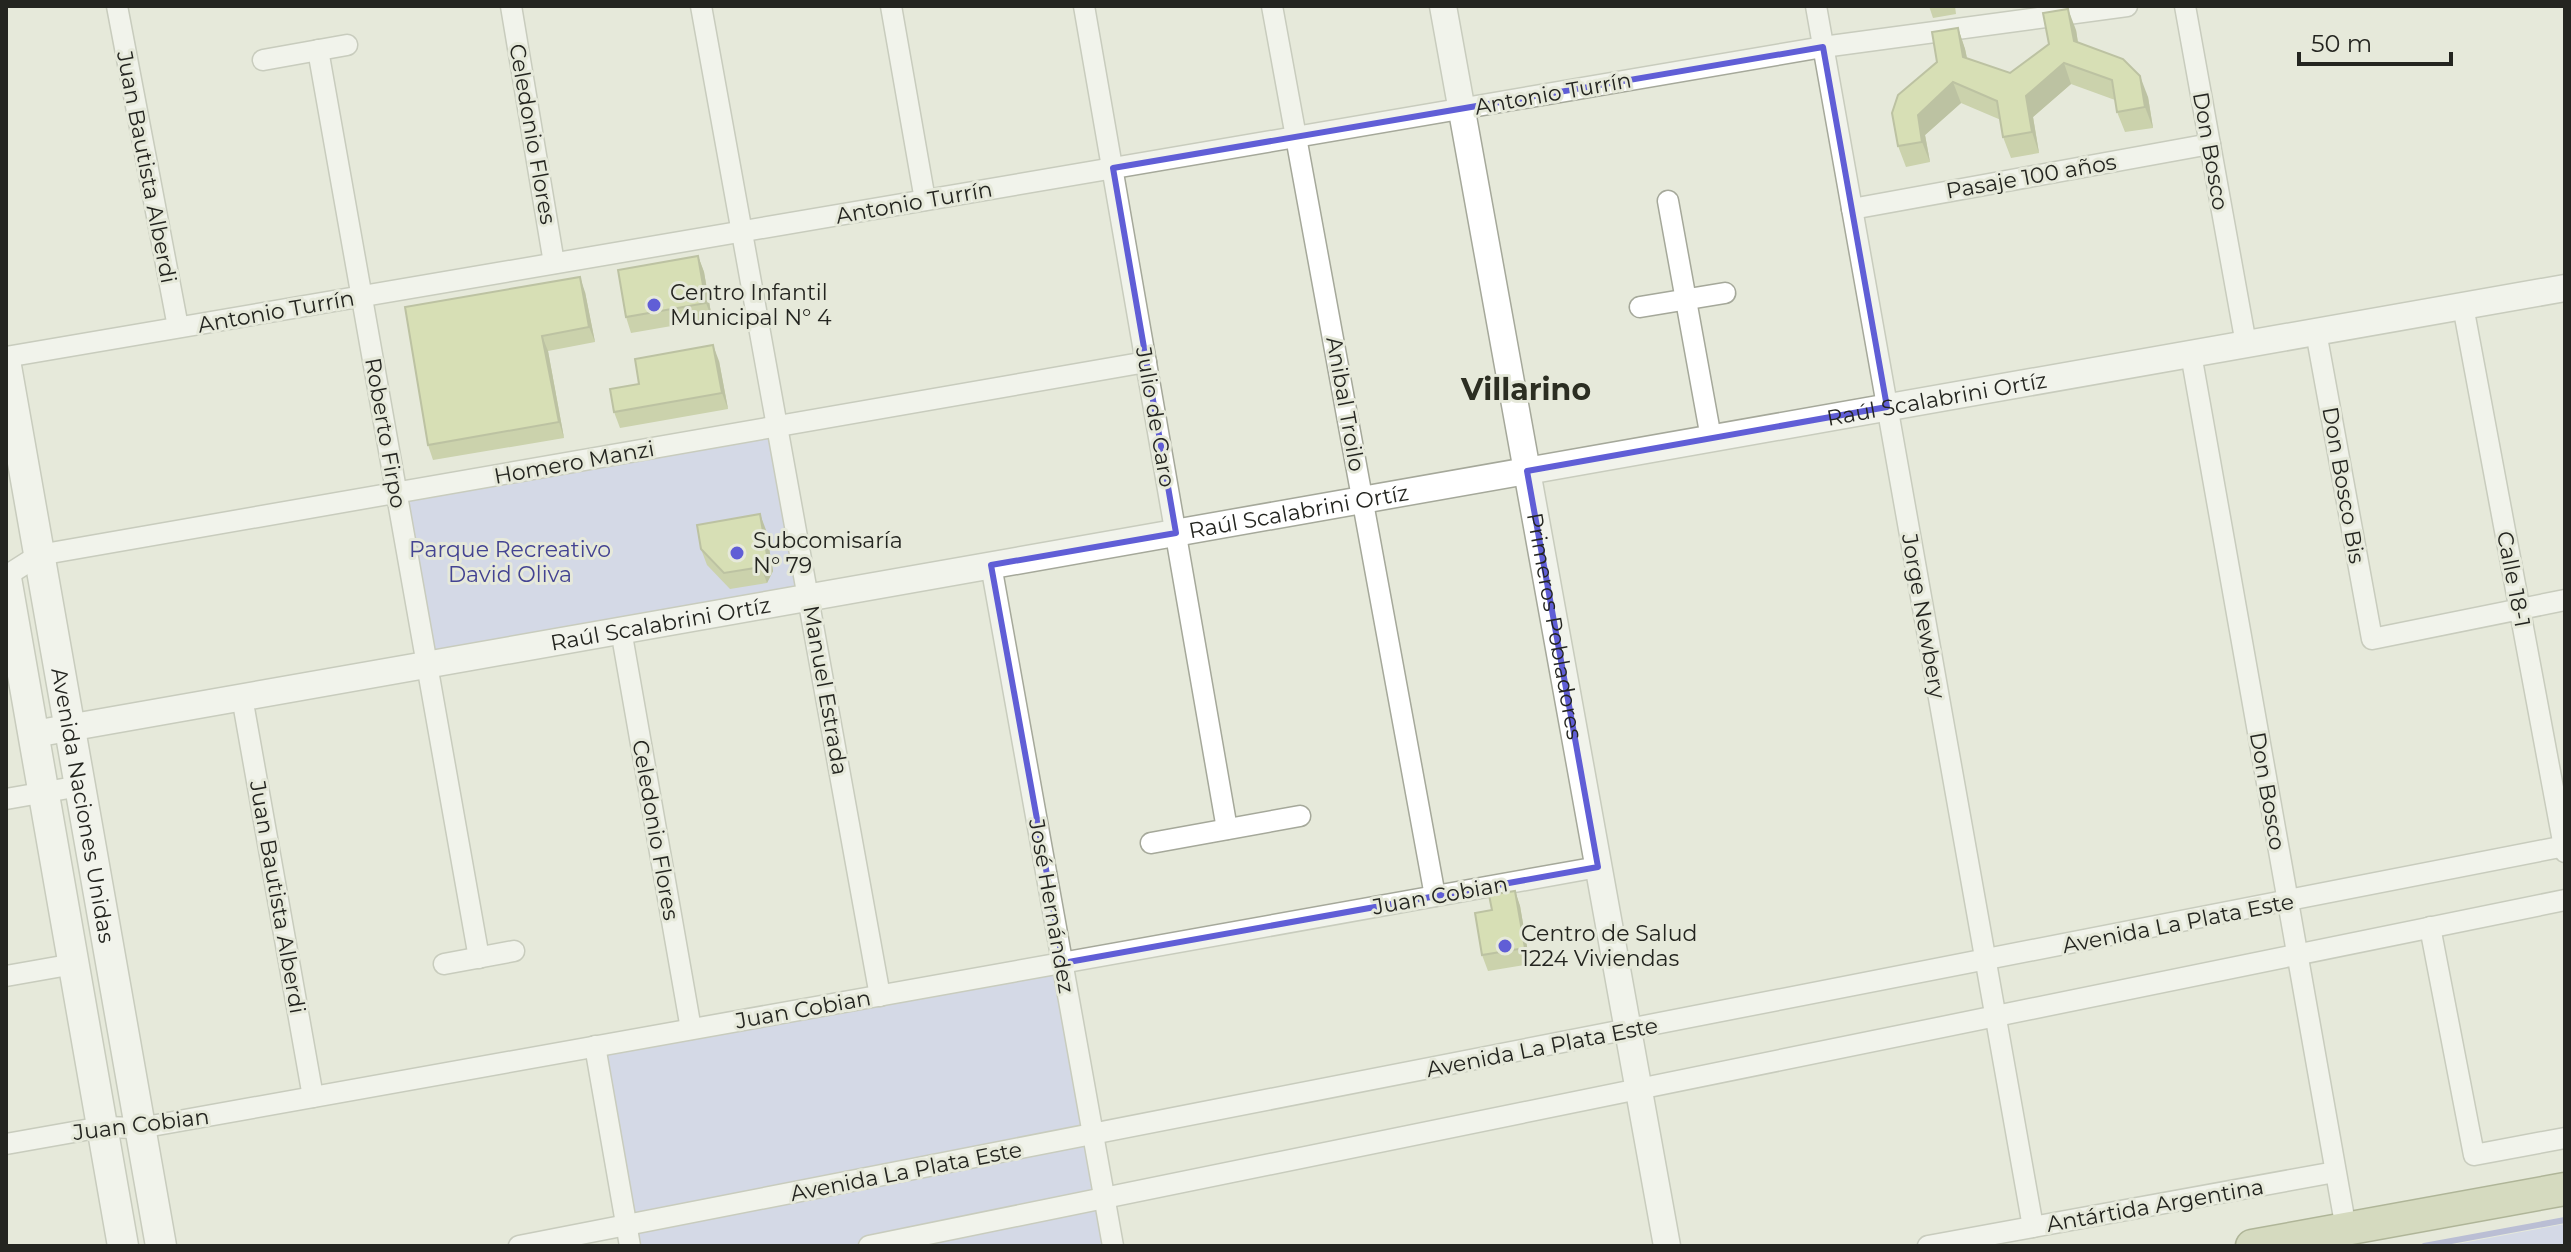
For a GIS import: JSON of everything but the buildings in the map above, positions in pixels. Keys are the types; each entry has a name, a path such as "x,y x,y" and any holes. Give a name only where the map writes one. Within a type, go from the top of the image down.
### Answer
{"main road":[{"name":"Avenida Naciones Unidas","path":"6,366 161,1246"},
{"name":"Avenida Naciones Unidas","path":"6,577 123,1246"},
{"path":"2252,1246 2565,1189"}],"street":[{"name":"Juan Bautista Alberdi","path":"117,6 178,327"},
{"name":"Celedonio Flores","path":"511,6 554,263"},
{"name":"Manuel Estrada","path":"701,6 880,996"},
{"path":"891,6 925,200"},
{"name":"Julio de Caro","path":"1084,6 1227,829"},
{"name":"Anibal Troilo","path":"1272,6 1435,896"},
{"name":"Primeros Pobladores","path":"1443,6 1667,1246"},
{"name":"Jorge Newbery","path":"1816,6 2033,1227"},
{"name":"Antonio Turrín","path":"6,357 1823,47 2127,6"},
{"name":"Don Bosco","path":"2185,6 2246,344"},
{"path":"263,60 347,45"},
{"name":"Roberto Firpo","path":"318,50 479,958"},
{"name":"Pasaje 100 años","path":"1852,209 2210,144"},
{"path":"1668,201 1711,438"},
{"name":"Raúl Scalabrini Ortíz","path":"34,734 2565,288"},
{"path":"1640,307 1725,293"},
{"name":"Calle 18-1","path":"2463,306 2565,848"},
{"name":"Don Bosco Bis","path":"2316,332 2372,639 2520,609"},
{"name":"Don Bosco","path":"2191,354 2346,1229"},
{"name":"Homero Manzi","path":"6,577 39,555 1146,362"},
{"name":"José Hernández","path":"991,565 1113,1246"},
{"path":"2520,609 2565,600"},
{"name":"Celedonio Flores","path":"621,630 691,1029"},
{"name":"Juan Bautista Alberdi","path":"242,697 313,1097"},
{"path":"6,799 80,786"},
{"path":"1151,843 1300,816"},
{"name":"Avenida La Plata Este","path":"519,1246 2565,848"},
{"name":"Juan Cobian","path":"6,1144 102,1127 140,1128 1598,867"},
{"path":"869,1246 2565,900"},
{"path":"2430,927 2474,1155 2565,1138"},
{"path":"444,964 514,951"},
{"path":"6,976 74,964"},
{"path":"595,1046 630,1246"},
{"name":"Antártida Argentina","path":"1928,1246 2335,1172"}],"highlighted area":[{"path":"1823,47 1887,407 1527,471 1598,867 1063,963 991,565 1176,533 1113,168"}],"green space":[{"name":"Parque Recreativo David Oliva","path":"778,426 809,597 427,665 397,493"},
{"path":"1057,974 1105,1246 639,1246 605,1054"},
{"path":"2565,1224 2565,1246 2446,1246"}],"waterway":[{"path":"2424,1246 2565,1220"}],"place":[{"name":"Centro Infantil Municipal N° 4","path":"654,305"},
{"name":"Subcomisaría N° 79","path":"737,553"},
{"name":"Centro de Salud 1224 Viviendas","path":"1505,946"}],"district":[{"name":"Villarino","path":"1526,390"}]}
